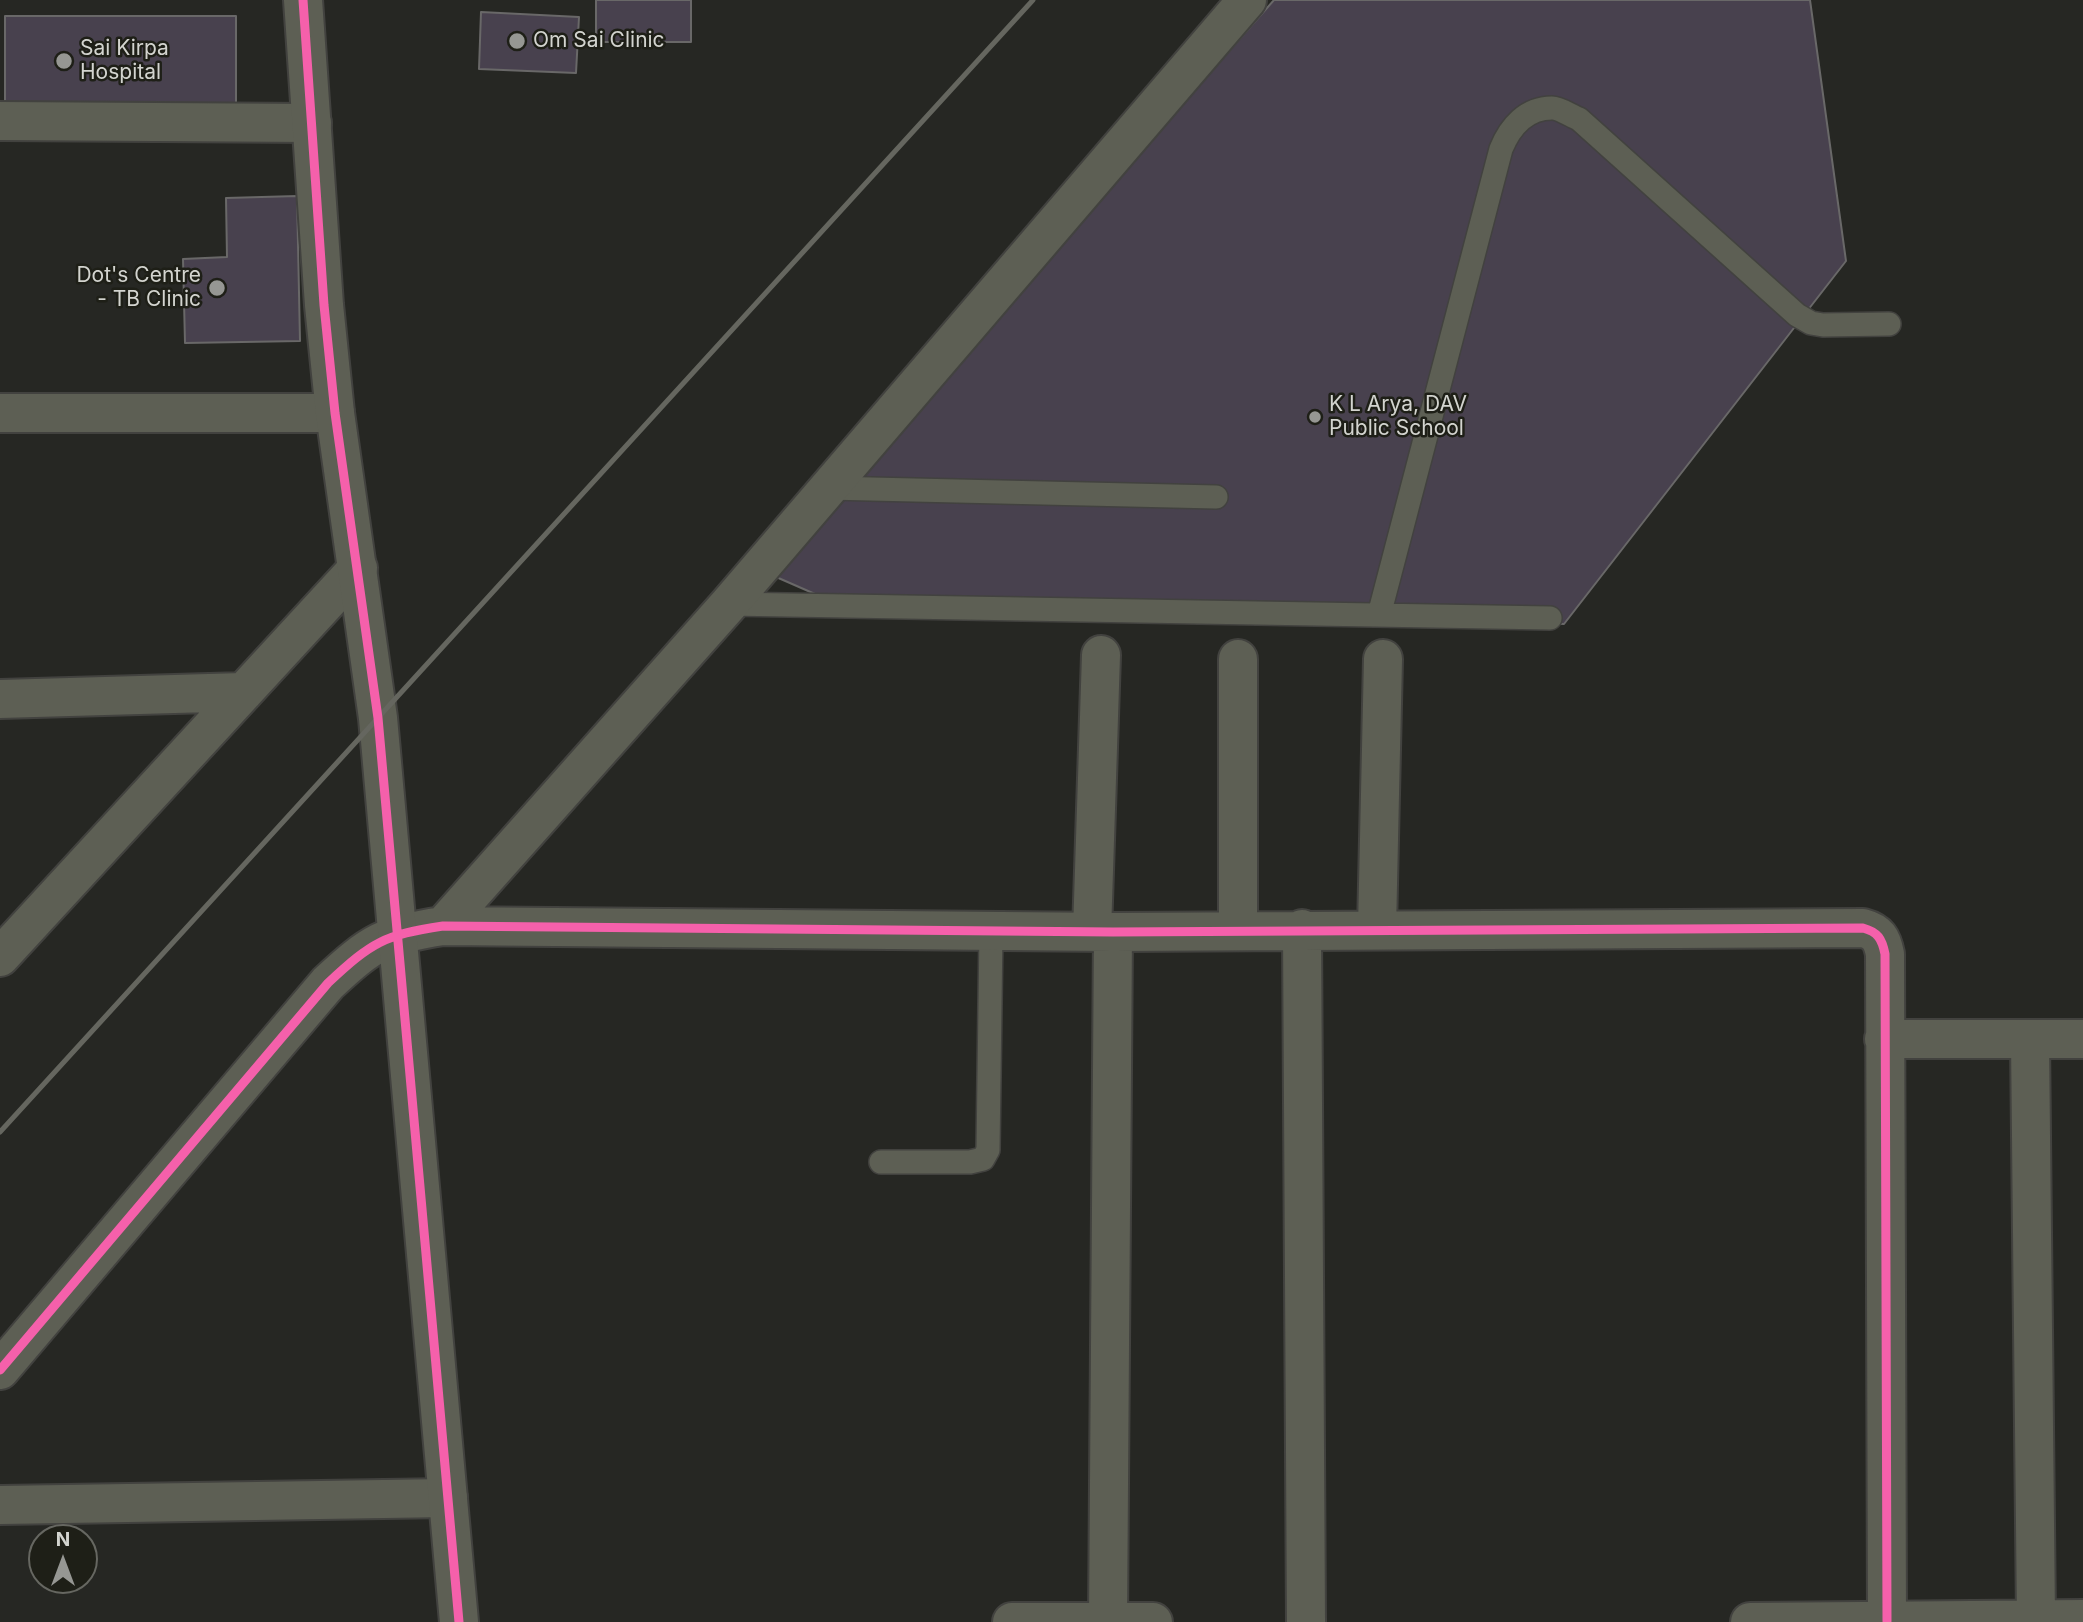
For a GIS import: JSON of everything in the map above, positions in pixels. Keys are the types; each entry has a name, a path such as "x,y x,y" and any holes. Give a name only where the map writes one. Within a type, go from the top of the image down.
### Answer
{"street":[{"path":"303,0 335,414 378,718 459,1622"},
{"path":"443,926 729,604 1247,0"},
{"path":"0,121 312,123"},
{"path":"0,413 335,414"},
{"path":"0,957 358,568"},
{"path":"1101,655 1108,1621"},
{"path":"1238,659 1238,930"},
{"path":"1377,929 1384,659"},
{"path":"0,699 244,692"},
{"path":"0,1370 328,983 374,944 397,933 443,926 1102,932 1863,928 1873,930 1882,939 1885,954 1887,1621"},
{"path":"1302,929 1306,1622"},
{"path":"1884,1039 2083,1039"},
{"path":"2030,1039 2036,1619"},
{"path":"0,1506 448,1498"},
{"path":"1750,1622 2083,1619"},
{"path":"1012,1622 1153,1622"}],"lane":[{"path":"1379,615 1501,149 1509,130 1527,115 1553,108 1578,119 1797,315 1811,323 1889,324"},
{"path":"828,488 1216,498"},
{"path":"729,604 1549,618"},
{"path":"881,1161 970,1161 983,1159 988,1150 991,931"}],"building":[{"path":"596,0 691,0 691,42 596,42"},
{"name":"K L Arya, DAV Public School","path":"1274,0 1810,0 1846,261 1564,624 815,594 767,573"},
{"path":"481,12 579,17 576,73 479,69"},
{"path":"5,16 236,16 236,112 5,112"},
{"path":"297,196 300,341 185,343 183,259 227,257 226,198"}],"railway":[{"path":"0,1132 1033,0"}],"cycle path":[{"path":"303,0 324,305 335,413 378,718 459,1622"},
{"path":"0,1370 328,983 368,949 406,933 443,926 1113,932 1863,928 1878,937 1885,954 1887,1621"}],"place":[{"name":"Om Sai Clinic","path":"517,41"},
{"name":"Sai Kirpa Hospital","path":"64,61"},
{"name":"Dot's Centre - TB Clinic","path":"217,288"},
{"name":"K L Arya, DAV Public School","path":"1315,417"}]}
